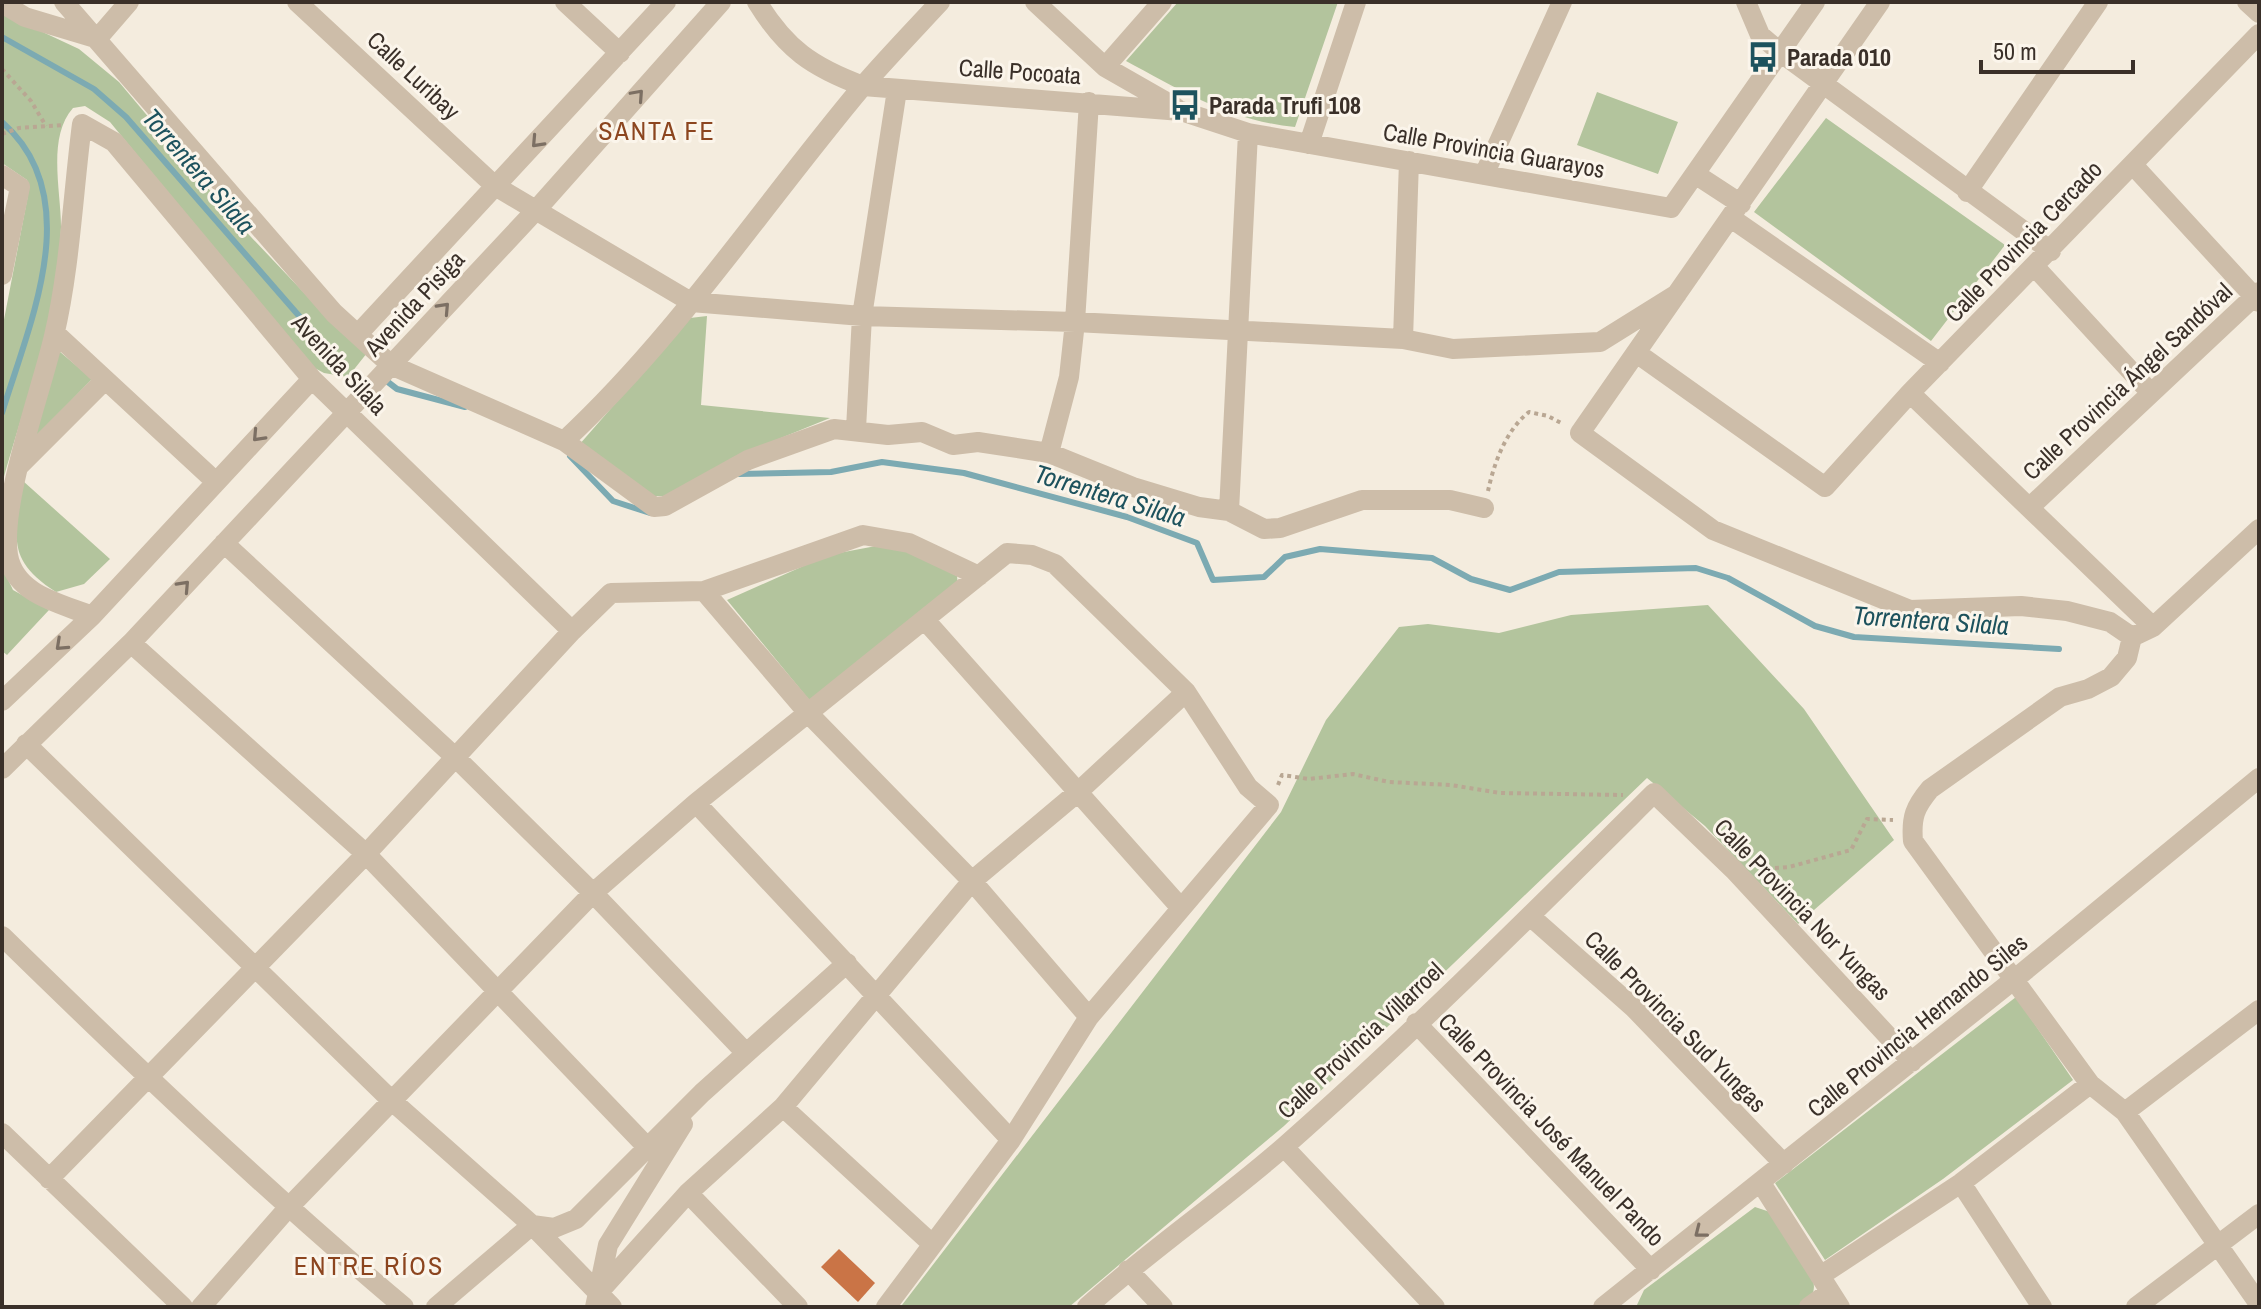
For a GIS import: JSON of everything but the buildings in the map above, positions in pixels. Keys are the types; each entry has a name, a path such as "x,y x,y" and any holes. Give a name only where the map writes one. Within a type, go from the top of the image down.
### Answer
{"street":[{"name":"Avenida Silala","path":"64,2 240,206 358,334 391,365 564,441 654,507 665,506 748,460 834,429 856,429"},
{"path":"2,3 30,9 97,39 129,2"},
{"name":"Calle Luribay","path":"297,2 495,186 691,302"},
{"path":"565,2 620,53"},
{"name":"Avenida Pisiga","path":"358,334 666,2"},
{"name":"Avenida Pisiga","path":"2,769 131,643 537,209 721,2"},
{"name":"Calle Pocoata","path":"757,2 798,54 821,70 863,86 1181,111 1248,133 1309,144"},
{"path":"564,441 597,411 691,302 863,86 940,2"},
{"path":"1035,2 1105,67 1181,111"},
{"path":"1105,67 1162,2"},
{"path":"1309,144 1356,2"},
{"path":"1484,175 1562,2"},
{"path":"1815,2 1695,174 1736,211 1940,363"},
{"path":"1880,2 1638,354 1580,433 1713,530 1910,610 2021,606 2067,611 2110,622 2132,637"},
{"path":"1967,192 2098,2"},
{"path":"2247,2 2259,13"},
{"path":"1742,3 1760,35 1780,52 2051,251"},
{"name":"Calle Provincia Cercado","path":"1638,354 1825,487 1910,393 2259,34"},
{"path":"897,90 862,316 856,429 888,435 922,432 953,445 978,442 1049,453 1133,487 1199,507 1229,511 1249,525 1264,529 1280,528 1362,500 1450,500 1484,508"},
{"path":"1049,453 1069,377 1089,102"},
{"name":"Avenida Silala","path":"82,124 114,142 312,379 572,631"},
{"path":"82,124 55,333 17,468 7,529 8,557 17,577 35,594 92,616"},
{"path":"1229,511 1248,133"},
{"name":"Calle Provincia Guarayos","path":"1309,144 1671,208 1695,174"},
{"path":"1403,339 1409,161"},
{"path":"2133,165 2257,297"},
{"path":"2,175 20,187 2,275"},
{"path":"2035,267 2151,393"},
{"path":"691,302 862,316 1075,322 1403,339 1453,349 1600,342 1677,294"},
{"name":"Calle Provincia Ángel Sandóval","path":"2030,507 2257,297"},
{"path":"55,333 216,482"},
{"path":"2,701 92,616 312,379"},
{"path":"17,468 105,380"},
{"path":"1910,393 2153,627"},
{"path":"2132,637 2153,627 2259,529"},
{"path":"49,1179 366,854 572,631 611,593 704,591 863,535 909,543 979,576"},
{"path":"224,543 455,757 593,893 746,1053"},
{"path":"201,1307 287,1209 593,893 696,803 1007,553 1032,555 1055,564 1186,692 1248,787 1269,805 1089,1017 1011,1140 886,1307"},
{"path":"704,591 808,713 972,881 1089,1017"},
{"path":"925,620 1180,907"},
{"path":"2132,637 2127,658 2111,677 2088,689 2060,697 1930,789 1916,806 1911,820 1913,841 2016,978 2090,1084 2125,1112 2259,1304"},
{"path":"131,643 366,854 648,1148"},
{"path":"601,1302 688,1193 783,1107 879,996 972,881 1078,792 1186,692"},
{"path":"26,744 391,1100 532,1225 601,1302"},
{"name":"Calle Provincia Hernando Siles","path":"1616,1303 1651,1270 2016,978 2259,778"},
{"name":"Calle Provincia Nor Yungas","path":"1654,793 1734,870 1912,1062"},
{"name":"Calle Provincia Villarroel","path":"1087,1307 1128,1270 1284,1147 1530,916 1654,793"},
{"path":"696,803 1011,1140"},
{"name":"Calle Provincia Sud Yungas","path":"1530,916 1634,1008 1784,1164"},
{"path":"2,936 287,1209 404,1307"},
{"path":"436,1307 532,1225 554,1228 576,1219 702,1093 847,963"},
{"path":"2125,1112 2259,1010"},
{"name":"Calle Provincia José Manuel Pando","path":"1416,1023 1651,1270"},
{"path":"1809,1307 1961,1183 2090,1084"},
{"path":"601,1302 608,1245 702,1093"},
{"path":"783,1107 931,1243"},
{"path":"2,1133 183,1307"},
{"path":"1284,1147 1435,1307"},
{"path":"1761,1183 1830,1292"},
{"path":"1961,1183 2042,1307"},
{"path":"688,1193 798,1307"},
{"path":"2136,1307 2259,1214"},
{"path":"1128,1270 1163,1307"}],"path":[{"path":"2,69 31,101 46,126"},
{"path":"4,133 19,128 82,124"},
{"path":"1484,508 1494,465 1519,421 1529,412 1548,416 1580,433"},
{"path":"1269,805 1282,775 1309,779 1353,774 1389,782 1451,785 1500,793 1654,793"},
{"path":"1734,870 1789,867 1851,850 1867,819 1911,820"}],"green space":[{"path":"1178,2 1338,2 1295,127 1272,124 1228,111 1126,61"},
{"path":"2,13 79,49 119,82 234,219 327,317 367,353 348,377 324,373 309,365 110,122 85,106 73,108 65,120 58,149 61,227 48,324 2,484 2,330 28,195 27,180 2,163"},
{"path":"1597,92 1678,122 1658,174 1577,145"},
{"path":"1826,118 2005,245 1931,341 1754,212"},
{"path":"707,316 701,405 830,418 734,457 667,496 649,496 579,445 690,318"},
{"path":"59,351 92,379 33,440"},
{"path":"23,481 110,559 84,584 56,592 39,580 21,557 17,531"},
{"path":"876,546 903,549 957,576 958,586 810,701 727,600 828,555"},
{"path":"2,567 13,590 49,610 7,655 2,651"},
{"path":"1708,605 1804,709 1894,840 1798,924 1705,826 1647,778 1284,1126 1069,1307 902,1305 1281,812 1326,720 1399,627 1428,624 1499,633 1571,615"},
{"path":"2016,997 2073,1080 1943,1179 1825,1260 1775,1183"},
{"path":"1755,1207 1770,1212 1813,1280 1814,1290 1808,1299 1797,1307 1636,1307 1644,1290"}],"waterway":[{"name":"Torrentera Silala","path":"2,37 94,89 126,117 340,363"},
{"path":"2,122 28,152 42,187 47,224 37,302 2,413"},
{"name":"Torrentera Silala","path":"384,379 397,389 465,407"},
{"name":"Torrentera Silala","path":"570,456 613,501 650,513"},
{"name":"Torrentera Silala","path":"739,474 831,472 882,462 964,473 1127,517 1197,543 1213,580 1264,577 1285,557 1320,549 1432,558 1471,579 1510,590 1559,572 1696,568 1728,578 1815,626 1854,637 2059,649"}],"place":[{"name":"Parada 010","path":"1763,57"},
{"name":"Parada Trufi 108","path":"1185,105"}],"district":[{"name":"SANTA FE","path":"657,130"},
{"name":"ENTRE RÍOS","path":"369,1265"}]}
